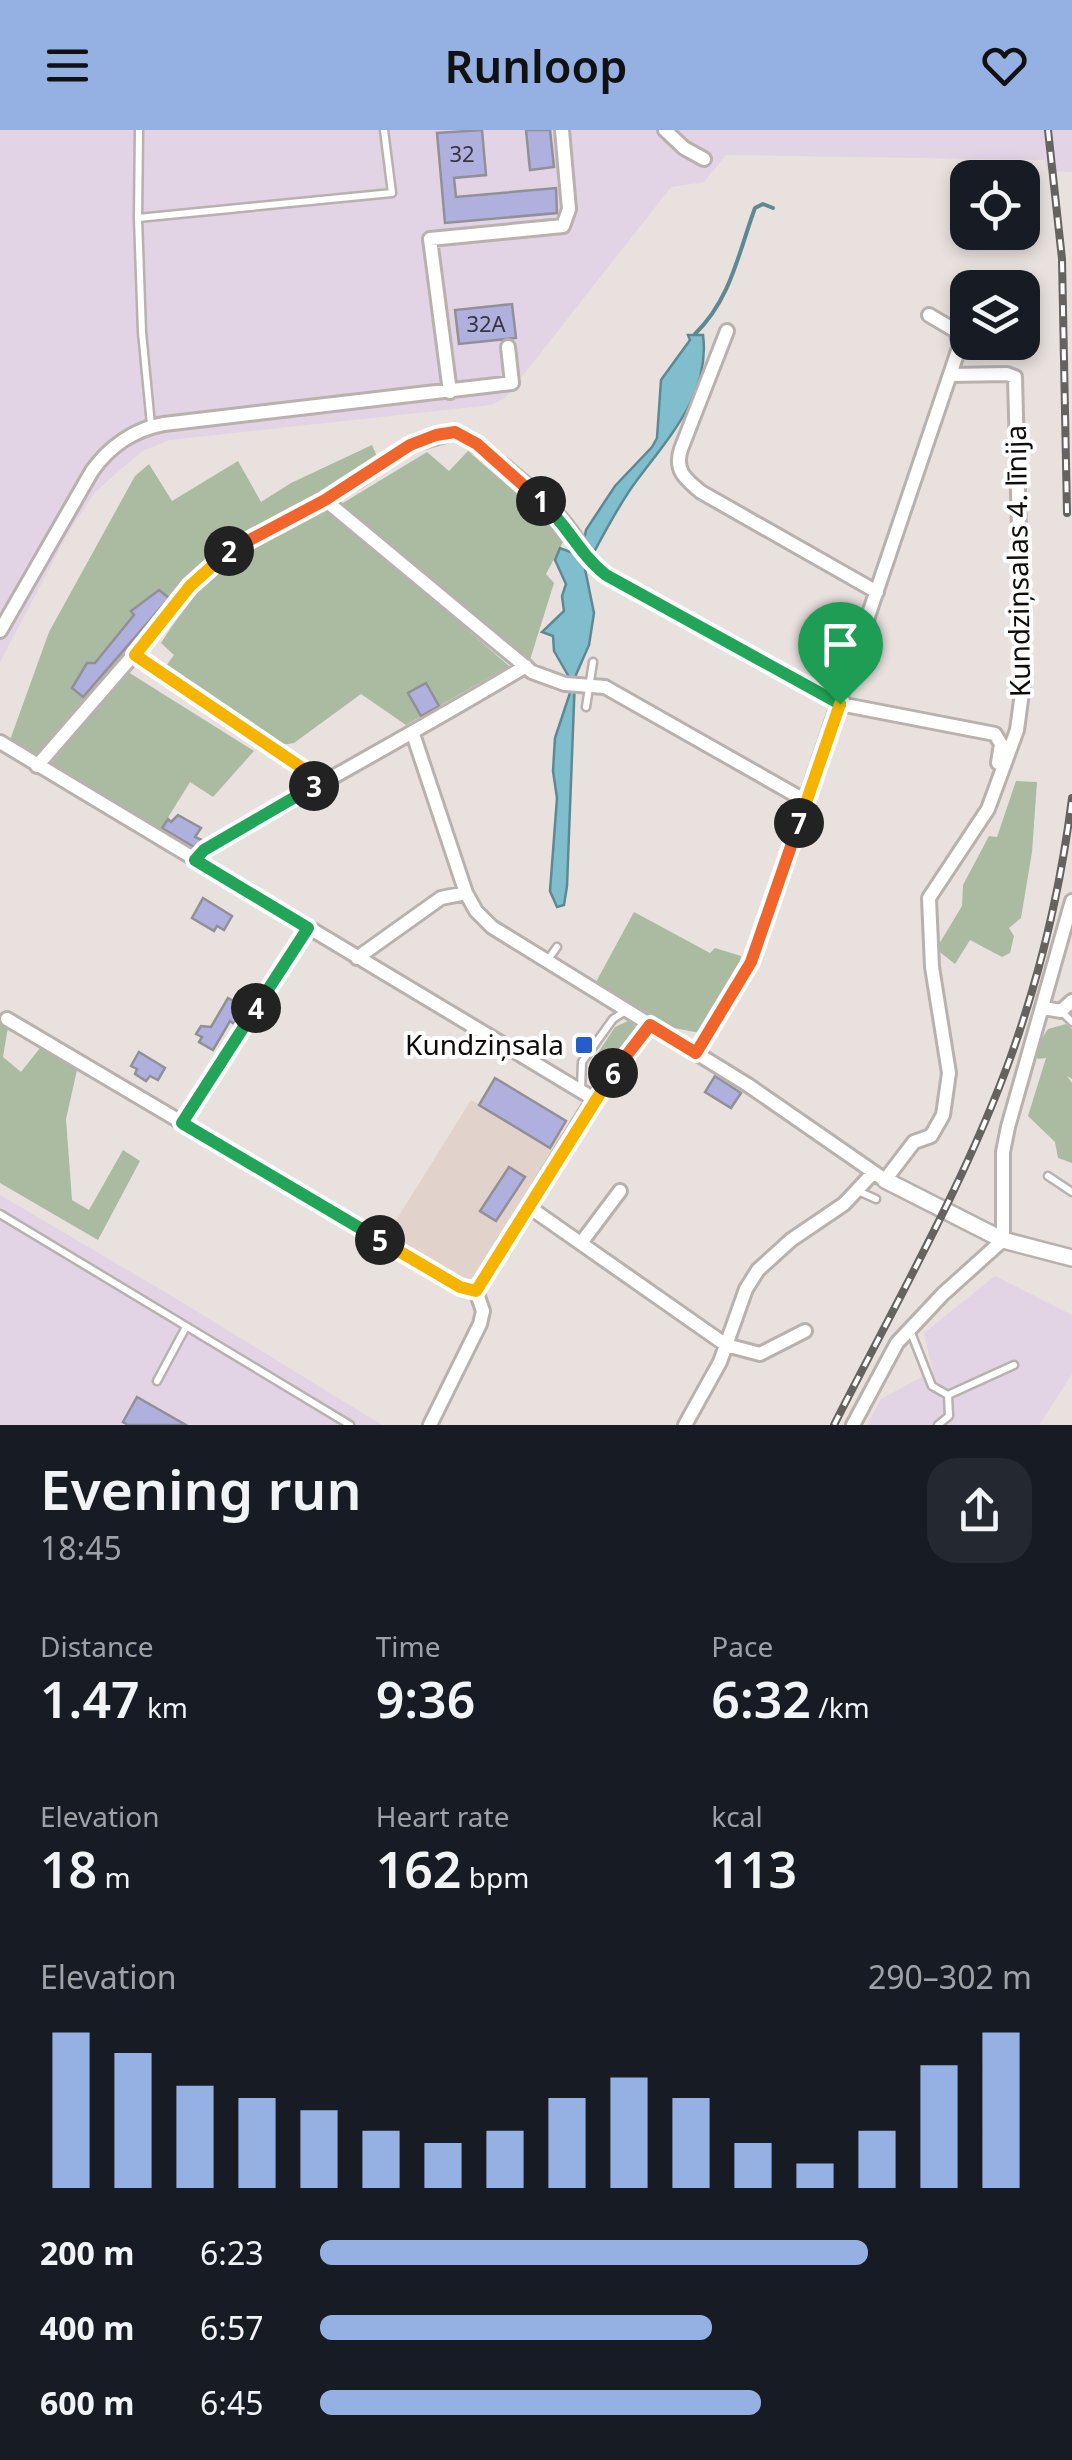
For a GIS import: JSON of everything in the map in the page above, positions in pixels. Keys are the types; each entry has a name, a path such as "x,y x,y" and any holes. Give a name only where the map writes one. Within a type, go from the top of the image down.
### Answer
{"street":[{"path":"450,392 430,238 563,226 569,208 562,130"},
{"path":"665,130 684,148 704,158"},
{"path":"929,316 948,324"},
{"path":"727,330 680,449 682,476 701,492 877,592"},
{"path":"0,631 99,460 122,440 152,426 512,382 508,346"},
{"path":"696,1053 751,962 956,360"},
{"name":"Kundziņsalas 4. līnija","path":"686,1425 758,1270 879,1176 914,1142 931,1136 942,1116 949,1073 932,967 929,898 988,809 1016,730 1024,685 1015,377 950,374"},
{"path":"38,766 215,561 325,500 410,445 455,432 477,444 562,520 591,564 606,575 840,704 995,734 1001,744 998,783"},
{"path":"325,500 526,666 565,684 605,687 806,801"},
{"path":"135,655 302,768 316,785"},
{"path":"195,860 204,850 414,734 526,666"},
{"path":"414,734 466,893 476,912 492,928 792,1114 879,1176 1003,1240 1072,1258"},
{"path":"0,742 594,1099"},
{"path":"357,958 440,898 466,893"},
{"path":"853,1425 898,1342 1003,1240 1003,1152 1072,901"},
{"path":"182,1123 308,928"},
{"path":"1044,1008 1061,1011 1072,1001"},
{"path":"7,1018 460,1287 476,1291"},
{"path":"476,1291 594,1099 650,1025"},
{"path":"581,1242 620,1191"},
{"path":"529,1206 726,1345 760,1354 805,1331"},
{"path":"430,1425 480,1324 483,1311 476,1291"}],"lane":[{"path":"139,130 142,332 152,426"},
{"path":"138,218 392,194 384,130"},
{"path":"586,708 585,685 593,662"},
{"path":"547,961 558,946"},
{"path":"581,1090 582,1062 613,1019 627,1010"},
{"path":"1061,1011 1072,1022"},
{"path":"1048,1176 1072,1192"},
{"path":"857,1190 876,1199"},
{"path":"0,1214 350,1425"},
{"path":"157,1381 186,1327"},
{"path":"910,1328 932,1386 948,1396"},
{"path":"948,1396 1014,1365"},
{"path":"938,1425 949,1416 948,1396"}],"shaded area":[{"path":"0,130 1072,130 1072,172 1047,171 1045,160 726,155 704,182 671,187 505,398 491,405 170,440 142,451 95,492 68,533 0,662"},
{"path":"495,1078 566,1121 559,1133 567,1139 474,1283 465,1285 384,1240 471,1100 479,1104"},
{"path":"0,1195 180,1301 382,1425 0,1425"},
{"path":"995,1276 1072,1315 1072,1374 1039,1425 867,1425 881,1399 933,1371 924,1333"}],"green space":[{"path":"372,445 378,459 209,556 36,760 10,740 49,632 135,476 149,464 172,501 238,461 261,502 291,483"},
{"path":"468,451 551,523 563,542 546,574 554,583 529,663 338,506 427,452 449,471"},
{"path":"325,506 509,666 406,725 361,694 294,743 275,746 163,670 174,655 161,643 196,596 233,562"},
{"path":"128,672 254,751 213,797 190,782 159,832 49,766"},
{"path":"1016,781 1037,782 1032,852 1021,918 1009,928 1014,936 1010,953 1002,957 970,940 955,964 936,949 962,906 963,885 989,836 997,837"},
{"path":"634,912 710,953 715,948 741,956 739,969 743,971 700,1033 674,1028 596,982"},
{"name":"Kundziņsala","path":"628,1021 636,1027 634,1036 599,1079 592,1080 588,1068 615,1027"},
{"path":"0,1022 8,1027 3,1057 21,1072 40,1048 77,1070 66,1119 72,1200 89,1210 123,1150 140,1161 98,1240 0,1183"},
{"path":"1066,1024 1072,1029 1072,1079 1067,1076 1072,1083 1072,1163 1058,1158 1055,1142 1028,1116 1046,1058 1038,1059 1034,1050 1048,1029"}],"water":[{"path":"688,335 703,335 704,357 693,398 625,497 585,569 594,613 589,645 575,677 567,886 564,905 557,907 550,891 557,798 553,771 555,738 573,684 554,651 553,636 542,632 564,611 562,596 566,584 555,560 560,548 573,553 582,551 586,530 615,486 652,447 657,438 661,380 690,340"}],"building":[{"path":"482,130 486,175 454,178 456,197 556,188 557,213 445,223 437,133"},
{"path":"526,130 550,130 554,167 530,170"},
{"path":"512,304 516,338 459,344 455,310"},
{"path":"159,590 169,598 83,697 72,688 87,663 95,663 134,615 131,611"},
{"path":"426,683 439,706 421,716 408,693"},
{"path":"178,815 201,828 195,837 202,840 194,847 162,828 168,819 171,822"},
{"path":"203,898 232,916 224,930 217,926 214,931 192,918"},
{"path":"228,998 242,1006 242,1011 234,1024 230,1021 213,1050 199,1042 202,1037 196,1034 201,1026 211,1027"},
{"path":"139,1052 165,1068 158,1080 150,1076 146,1081 135,1074 137,1069 131,1066"},
{"path":"715,1076 741,1093 731,1108 705,1092"},
{"path":"495,1078 566,1121 550,1148 479,1105"},
{"path":"509,1167 525,1177 496,1221 480,1211"},
{"path":"137,1397 186,1425 128,1425 123,1422"}],"waterway":[{"path":"695,334 725,291 755,208 763,204 773,208"}],"railway":[{"path":"1048,130 1062,259 1067,513"},
{"path":"834,1425 951,1197 1011,1056 1049,928 1072,798"}],"place":[{"name":"Kundziņsala","path":"584,1045"}],"route":[{"path":"455,432 477,444 562,520 591,564 606,575 840,704 751,962 696,1053 650,1025 594,1099 476,1291 460,1287 182,1123 308,928 195,860 204,850 316,785 302,768 135,655 190,586 236,546 325,500 410,445 455,432"}]}
